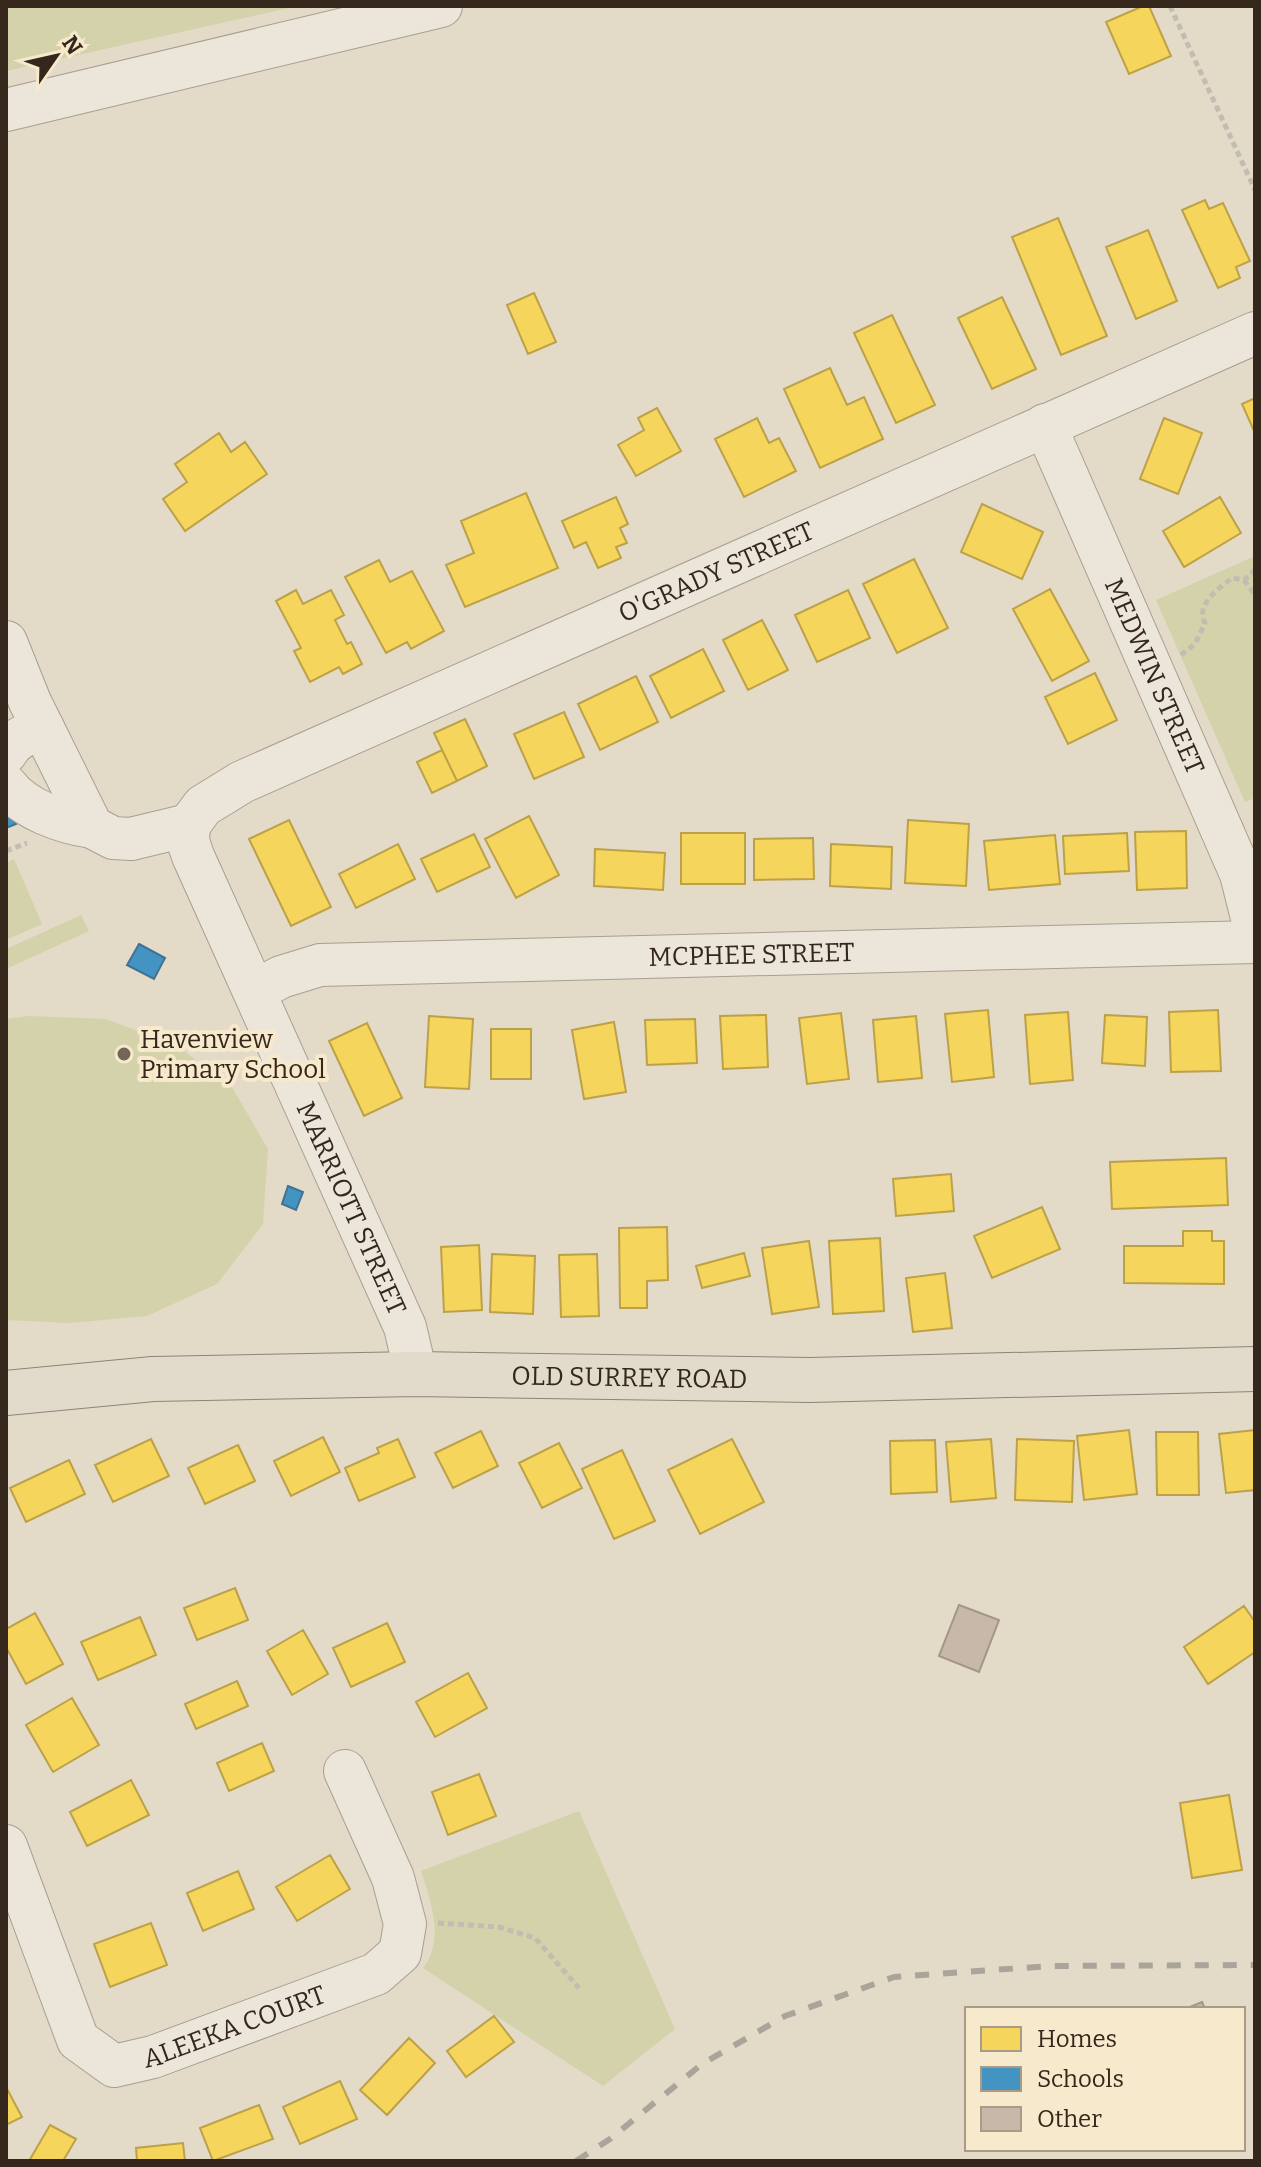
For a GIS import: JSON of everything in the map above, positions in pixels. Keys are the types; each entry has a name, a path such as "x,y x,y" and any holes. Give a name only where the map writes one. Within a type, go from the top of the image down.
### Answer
{"main road":[{"name":"OLD SURREY ROAD","path":"6,1393 153,1379 416,1374 810,1380 1255,1369"}],"street":[{"path":"6,110 441,6"},
{"name":"O'GRADY STREET","path":"189,825 203,806 242,782 1255,333"},
{"name":"MEDWIN STREET","path":"1045,425 1241,874 1255,930"},
{"path":"6,642 43,728 92,827"},
{"path":"6,753 22,736 43,728"},
{"path":"6,785 15,798 113,838 131,839 189,825"},
{"name":"MARRIOTT STREET","path":"189,825 188,841 193,856 405,1327 416,1374"},
{"name":"MCPHEE STREET","path":"255,991 281,977 320,965 1255,942"},
{"path":"1255,955 1255,970"},
{"path":"345,1771 393,1878 405,1924"},
{"name":"ALEEKA COURT","path":"6,1846 78,2040 114,2066 153,2057 376,1974 400,1953 405,1924"}],"path":[{"path":"1170,6 1255,190"},
{"path":"1244,580 1255,570"},
{"path":"1151,672 1195,644 1205,623 1201,617 1203,607 1232,578 1244,580 1255,595"},
{"path":"405,1924 450,1922 499,1927 535,1938 579,1988"}],"green space":[{"path":"6,6 298,6 6,71"},
{"path":"1255,556 1255,798 1245,802 1156,600"},
{"path":"14,859 42,924 6,940 6,863"},
{"path":"81,915 89,931 6,969 6,949"},
{"path":"28,1016 106,1019 176,1045 232,1087 268,1149 263,1224 217,1284 147,1316 69,1323 6,1320 6,1019"},
{"path":"579,1811 675,2029 603,2086 423,1968 430,1957 435,1933 432,1907 421,1871"}],"building: Homes":[{"path":"1149,6 1171,56 1129,74 1106,22"},
{"path":"1205,200 1209,209 1223,203 1250,261 1236,267 1240,278 1218,288 1182,210"},
{"path":"1058,218 1107,336 1061,355 1012,237"},
{"path":"1148,230 1177,301 1136,319 1106,247"},
{"path":"534,293 556,342 528,354 507,305"},
{"path":"1002,297 1036,369 992,389 958,318"},
{"path":"892,315 935,405 896,423 854,333"},
{"path":"830,368 847,405 864,397 883,439 820,468 784,389"},
{"path":"1255,398 1255,433 1242,404"},
{"path":"657,408 681,451 636,476 618,445 644,430 638,418"},
{"path":"757,418 769,443 779,438 796,471 744,497 715,439"},
{"path":"1164,418 1202,433 1178,494 1140,479"},
{"path":"219,433 231,452 245,442 267,474 185,531 163,499 187,482 175,464"},
{"path":"526,493 558,568 465,607 446,565 474,553 461,521"},
{"path":"616,497 628,524 620,528 627,543 616,547 621,558 598,568 586,542 574,548 562,521"},
{"path":"1220,497 1241,533 1184,567 1163,531"},
{"path":"982,504 1043,532 1022,579 961,552"},
{"path":"914,559 948,628 897,653 863,584"},
{"path":"379,560 390,582 412,571 444,631 411,649 407,642 386,653 345,577"},
{"path":"1050,589 1089,661 1052,681 1013,609"},
{"path":"296,590 303,604 331,590 344,615 335,620 362,664 343,674 339,667 310,682 294,651 301,648 276,601"},
{"path":"848,590 870,638 817,662 795,615"},
{"path":"762,620 788,670 748,690 723,640"},
{"path":"703,649 724,691 671,718 650,676"},
{"path":"1095,673 1117,720 1068,744 1045,697"},
{"path":"636,676 658,722 600,750 578,704"},
{"path":"564,712 584,757 534,779 514,734"},
{"path":"465,719 487,766 457,781 434,733"},
{"path":"442,750 457,781 432,793 417,762"},
{"path":"529,816 559,875 516,898 485,839"},
{"path":"289,820 331,907 291,926 249,839"},
{"path":"908,820 969,824 966,886 905,883"},
{"path":"1186,831 1187,888 1137,890 1135,832"},
{"path":"681,833 745,833 745,884 681,884"},
{"path":"1127,833 1129,871 1065,874 1063,836"},
{"path":"474,834 490,867 437,892 421,859"},
{"path":"1055,835 1060,884 989,890 984,841"},
{"path":"813,838 814,879 754,880 754,839"},
{"path":"398,844 415,879 356,908 339,874"},
{"path":"831,844 892,847 891,889 830,886"},
{"path":"595,849 665,853 663,890 594,886"},
{"path":"988,1010 994,1077 952,1082 945,1014"},
{"path":"1218,1010 1221,1071 1171,1072 1169,1012"},
{"path":"1068,1012 1073,1080 1030,1084 1025,1015"},
{"path":"841,1013 849,1079 807,1084 799,1018"},
{"path":"766,1015 768,1067 723,1069 720,1016"},
{"path":"1105,1015 1147,1017 1145,1066 1102,1063"},
{"path":"429,1016 473,1019 469,1089 425,1087"},
{"path":"916,1016 922,1078 878,1082 873,1020"},
{"path":"695,1019 697,1063 647,1065 645,1020"},
{"path":"614,1022 626,1092 584,1099 572,1030"},
{"path":"367,1023 402,1098 364,1116 329,1041"},
{"path":"491,1029 531,1029 531,1079 491,1079"},
{"path":"1226,1158 1228,1205 1112,1209 1110,1162"},
{"path":"951,1174 954,1211 896,1216 893,1179"},
{"path":"1042,1207 1060,1249 992,1278 974,1236"},
{"path":"667,1227 668,1280 647,1281 647,1308 620,1308 619,1228"},
{"path":"1183,1231 1212,1231 1212,1241 1224,1241 1224,1284 1124,1283 1124,1246 1183,1246"},
{"path":"880,1238 884,1311 833,1314 829,1241"},
{"path":"809,1241 819,1307 772,1314 762,1248"},
{"path":"479,1245 482,1310 444,1312 441,1247"},
{"path":"744,1253 750,1276 702,1288 696,1266"},
{"path":"492,1254 535,1256 533,1314 490,1312"},
{"path":"597,1254 599,1316 561,1317 559,1255"},
{"path":"945,1273 952,1328 913,1332 906,1278"},
{"path":"1129,1430 1137,1494 1084,1500 1077,1436"},
{"path":"1255,1430 1255,1490 1226,1493 1219,1434"},
{"path":"481,1431 498,1466 453,1488 435,1453"},
{"path":"1156,1432 1198,1432 1199,1495 1157,1495"},
{"path":"323,1437 340,1472 291,1496 274,1461"},
{"path":"151,1439 169,1476 113,1502 95,1465"},
{"path":"398,1439 415,1477 359,1501 345,1468 379,1453 377,1448"},
{"path":"732,1439 764,1502 700,1534 668,1470"},
{"path":"991,1439 996,1498 951,1502 946,1442"},
{"path":"1017,1439 1074,1441 1072,1502 1015,1500"},
{"path":"935,1440 937,1492 891,1494 890,1441"},
{"path":"559,1443 582,1488 542,1508 519,1463"},
{"path":"238,1445 255,1481 205,1504 188,1468"},
{"path":"622,1450 655,1521 614,1539 582,1469"},
{"path":"69,1460 85,1494 26,1522 10,1488"},
{"path":"235,1588 248,1620 197,1640 184,1608"},
{"path":"1244,1606 1255,1622 1255,1652 1208,1684 1184,1647"},
{"path":"35,1613 63,1664 26,1684 6,1647 6,1629"},
{"path":"140,1617 156,1655 98,1680 81,1642"},
{"path":"387,1623 405,1662 351,1687 333,1648"},
{"path":"303,1630 328,1674 292,1695 267,1651"},
{"path":"468,1673 487,1708 435,1737 416,1702"},
{"path":"237,1681 248,1706 196,1729 185,1704"},
{"path":"72,1698 99,1745 53,1772 26,1725"},
{"path":"262,1743 274,1771 229,1791 217,1763"},
{"path":"479,1774 496,1816 448,1835 432,1792"},
{"path":"131,1780 149,1815 87,1846 70,1812"},
{"path":"1229,1795 1242,1870 1192,1878 1180,1803"},
{"path":"330,1855 350,1889 297,1921 276,1887"},
{"path":"238,1871 254,1909 203,1931 187,1893"},
{"path":"151,1923 167,1965 110,1987 94,1944"},
{"path":"494,2016 514,2042 466,2077 447,2051"},
{"path":"409,2038 435,2063 387,2115 360,2090"},
{"path":"340,2081 357,2119 300,2144 283,2107"},
{"path":"6,2087 22,2117 6,2125"},
{"path":"259,2105 273,2139 213,2161 200,2128"},
{"path":"50,2125 76,2139 63,2161 29,2161"},
{"path":"183,2143 185,2161 137,2161 136,2148"}],"building: Schools":[{"path":"6,798 16,824 6,828"},
{"path":"139,944 165,958 154,979 127,965"},
{"path":"288,1186 303,1192 296,1210 282,1204"}],"building: Other":[{"path":"959,1605 999,1620 979,1672 939,1656"}],"railway":[{"path":"576,2161 610,2139 702,2064 785,2016 894,1977 1050,1966 1255,1965"}],"place":[{"name":"Havenview Primary School","path":"124,1054"}]}
